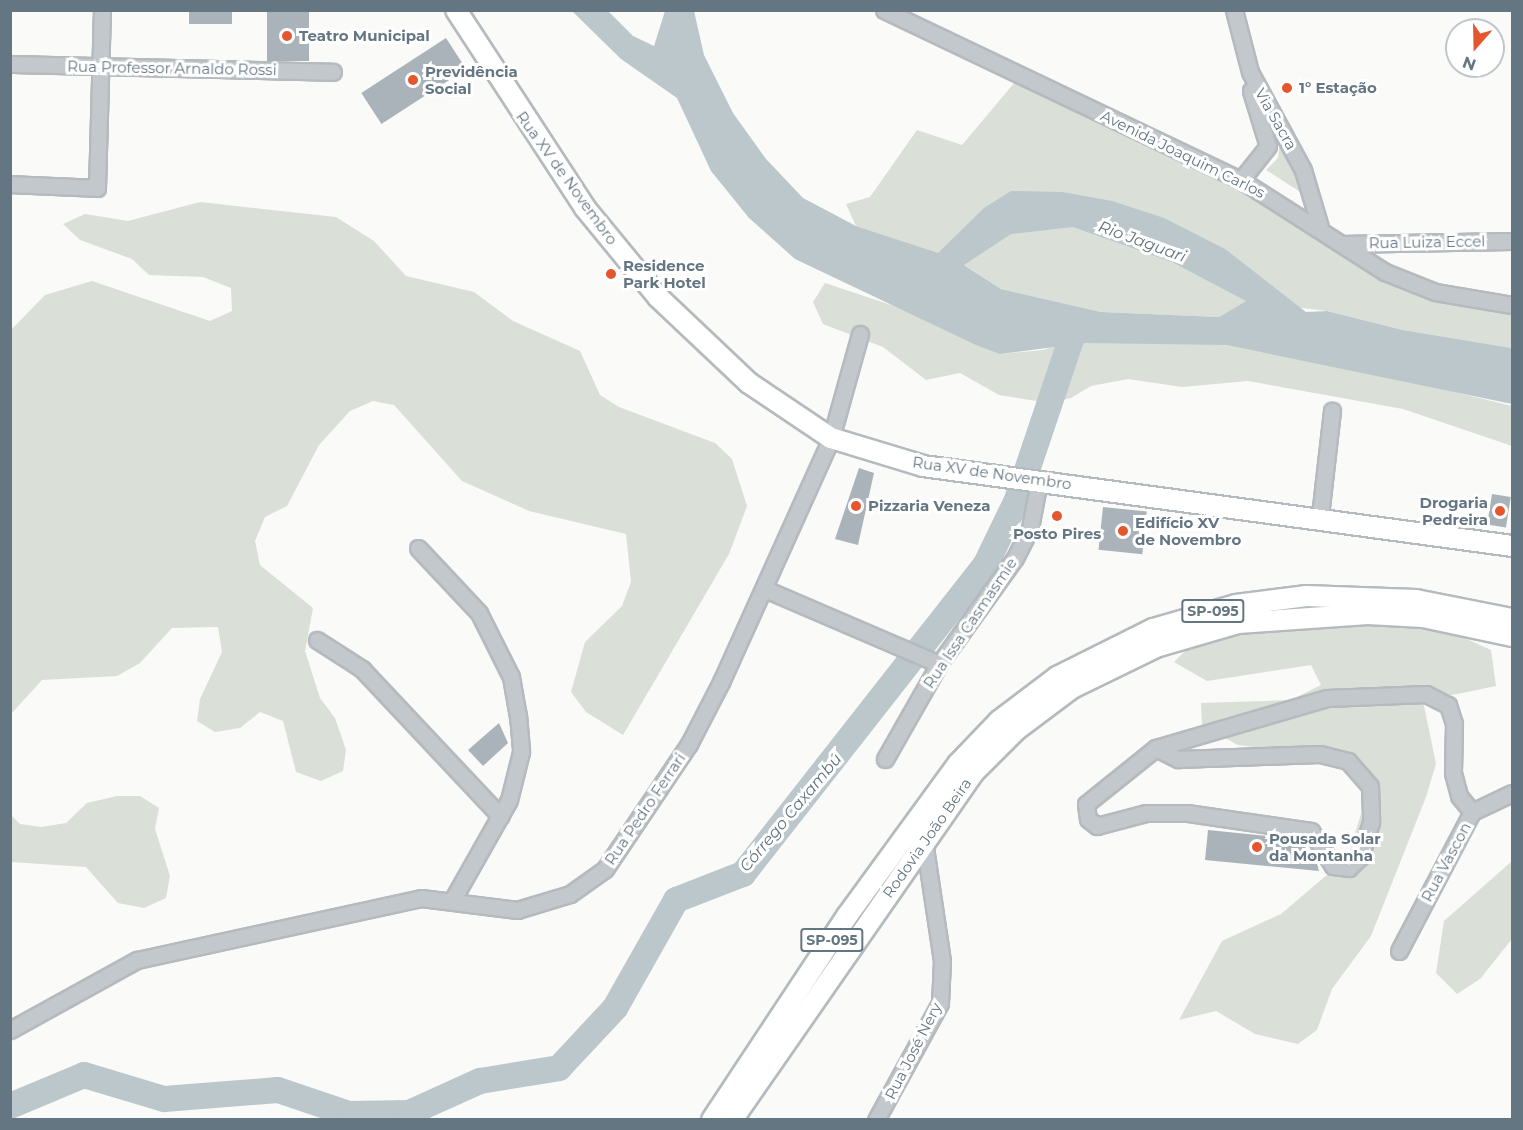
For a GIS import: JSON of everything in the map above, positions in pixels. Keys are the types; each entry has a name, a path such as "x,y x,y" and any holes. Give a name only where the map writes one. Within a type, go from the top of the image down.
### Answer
{"main road":[{"name":"Rua XV de Novembro","path":"456,10 585,207 658,297 749,383 831,438 923,466 1320,516 1512,546"},
{"name":"Rodovia João Beira","path":"712,1119 847,916 958,764 999,721 1067,672 1154,629 1236,605 1306,596 1416,600 1512,619"},
{"name":"Rodovia João Beira","path":"732,1119 924,837 973,773 1035,716 1118,663 1196,633 1308,615 1368,614 1423,617 1512,636"}],"street":[{"path":"10,184 97,188 102,10"},
{"name":"Avenida Joaquim Carlos","path":"884,10 1241,180 1320,226 1341,244 1385,272 1435,292 1512,305"},
{"name":"Via Sacra","path":"1228,10 1268,146 1241,180"},
{"name":"Via Sacra","path":"1234,10 1250,80 1303,170 1320,226"},
{"name":"Rua Professor Arnaldo Rossi","path":"10,64 333,72"},
{"name":"Rua Luiza Eccel","path":"1341,244 1512,241"},
{"name":"Rua Pedro Ferrari","path":"10,1030 137,960 374,906 453,898 477,909 517,910 570,894 605,869 689,744 765,590 831,438 860,334"},
{"path":"1320,516 1332,411"},
{"name":"Rua Issa Casmasmie","path":"885,759 934,662 1015,558 1030,528 1030,479"},
{"path":"418,548 479,613 511,677 521,752 500,816 453,898"},
{"path":"765,590 934,662"},
{"path":"317,640 362,669 500,816"},
{"path":"1156,748 1178,759 1320,754 1348,761 1370,786 1371,822 1360,857 1338,870 1311,831 1188,813 1146,813 1105,827 1088,819 1086,804 1156,748 1327,698 1426,694 1448,705 1454,724 1453,773 1459,796 1472,812"},
{"name":"Rua Vascon","path":"1399,951 1472,812 1512,793"},
{"name":"Rua José Nery","path":"876,1119 940,1003 942,961 924,837"}],"shaded area":[{"path":"1015,82 1249,187 1360,260 1512,311 1512,348 1403,330 1327,311 1246,301 1219,317 1101,312 1001,289 957,260 856,226 846,204 870,197 917,130 962,145"},
{"path":"1281,134 1305,195 1266,170 1278,158"},
{"path":"200,202 336,217 374,241 406,276 474,292 513,321 580,351 600,395 619,407 715,443 732,459 747,506 729,554 623,735 586,712 571,692 585,642 622,606 631,582 626,534 529,511 462,481 394,405 373,401 350,411 319,445 287,506 265,517 255,541 260,565 313,608 305,651 320,698 335,718 346,750 343,771 321,781 296,772 283,721 260,712 240,728 215,732 197,721 200,699 222,652 218,627 172,628 140,663 117,676 42,680 11,714 11,330 45,295 92,281 210,321 232,311 231,288 203,277 149,275 132,259 80,240 63,224 85,214 128,221"},
{"path":"825,283 927,317 1000,354 1043,350 1078,338 1228,337 1512,406 1512,446 1403,409 1248,381 1182,387 1128,379 1091,386 1071,398 1049,403 999,395 960,373 926,380 883,347 823,324 813,302"},
{"path":"1301,618 1447,630 1491,650 1496,686 1423,701 1436,764 1426,797 1371,936 1332,989 1317,1030 1298,1044 1255,1034 1216,1011 1179,1020 1222,941 1281,914 1348,857 1372,777 1349,759 1238,745 1202,725 1201,703 1291,700 1321,685 1311,665 1207,681 1174,662 1209,627"},
{"path":"117,796 140,796 159,808 155,829 170,876 166,898 144,908 118,903 86,867 11,862 11,815 20,824 41,827 66,823 87,803"},
{"path":"1512,861 1512,939 1480,979 1457,994 1436,973 1444,921"}],"water":[{"name":"Rio Jaguari","path":"572,11 608,11 633,36 654,46 665,11 694,11 704,55 733,113 766,159 803,198 856,226 938,253 984,208 1011,191 1062,192 1112,201 1164,218 1225,249 1306,312 1327,311 1403,330 1512,348 1512,404 1227,345 1085,343 1000,354 976,345 795,259 749,218 711,171 677,98 621,59","holes":["1073,227 1172,262 1246,301 1219,317 1101,312 1001,289 964,265 1011,234"]}],"building":[{"path":"189,10 232,10 232,24 189,24"},
{"name":"Teatro Municipal","path":"267,10 309,10 309,61 267,61"},
{"name":"Previdência Social","path":"446,38 466,69 381,124 361,93"},
{"name":"Pizzaria Veneza","path":"859,468 874,473 858,545 835,539"},
{"name":"Drogaria Pedreira","path":"1492,494 1511,497 1506,528 1487,525"},
{"name":"Edifício XV de Novembro","path":"1103,507 1147,512 1142,554 1099,550"},
{"path":"499,723 508,743 483,766 468,750"},
{"name":"Pousada Solar da Montanha","path":"1208,830 1305,840 1306,855 1315,856 1319,871 1205,860"}],"waterway":[{"name":"Córrego Caxambú","path":"10,1106 84,1075 164,1099 278,1090 349,1114 409,1113 480,1081 559,1068 615,1008 676,900 743,874 986,564 1017,500 1074,331"}],"place":[{"name":"Teatro Municipal","path":"287,36"},
{"name":"Previdência Social","path":"413,80"},
{"name":"1° Estação","path":"1287,88"},
{"name":"Residence Park Hotel","path":"611,274"},
{"name":"Pizzaria Veneza","path":"856,506"},
{"name":"Drogaria Pedreira","path":"1500,511"},
{"name":"Posto Pires","path":"1057,516"},
{"name":"Edifício XV de Novembro","path":"1123,531"},
{"name":"Pousada Solar da Montanha","path":"1257,847"}]}
